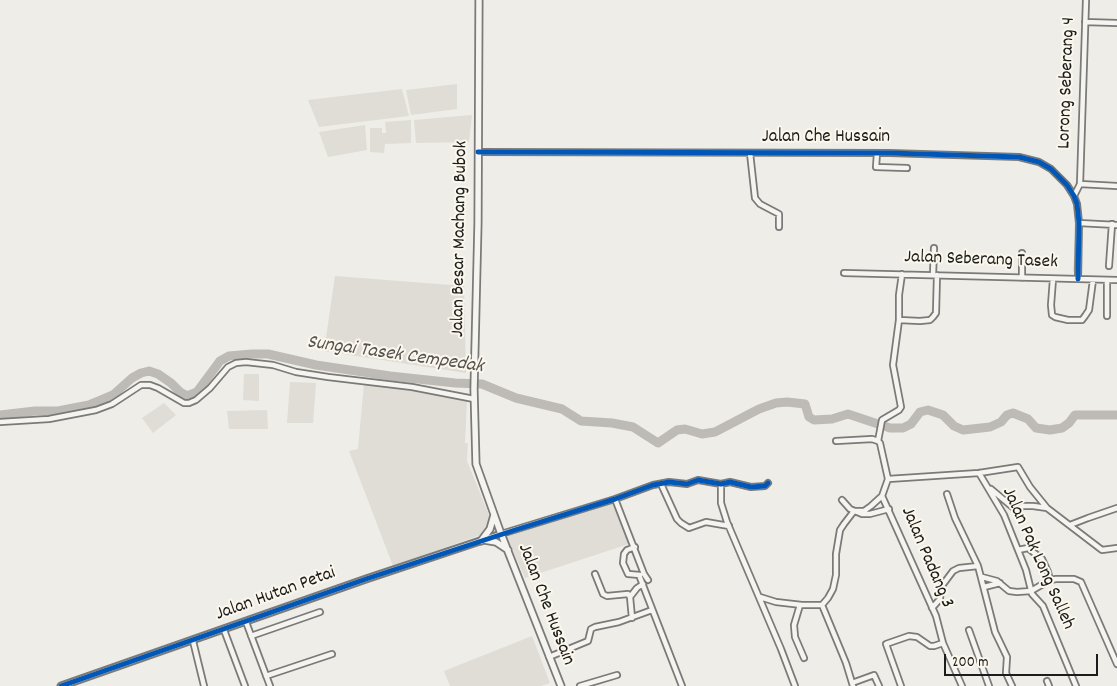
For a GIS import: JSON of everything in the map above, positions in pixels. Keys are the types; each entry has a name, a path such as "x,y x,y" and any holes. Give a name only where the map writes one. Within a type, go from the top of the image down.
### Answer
{"main road":[{"name":"Jalan Besar Machang Bubok","path":"479,0 474,380 476,464 502,534"},
{"path":"494,515 490,529 482,541 496,542 508,550"},
{"name":"Jalan Che Hussain","path":"502,534 561,686"}],"street":[{"name":"Lorong Seberang 4","path":"1074,196 1080,184 1086,0"},
{"path":"1085,22 1117,23"},
{"name":"Jalan Che Hussain","path":"478,152 877,153 1019,157 1039,162 1052,169 1064,180 1074,196 1079,223 1078,279"},
{"path":"750,153 755,198 760,204 779,214 780,227"},
{"path":"877,153 876,167 907,168"},
{"path":"1080,184 1117,186"},
{"path":"1079,223 1114,225 1109,266"},
{"path":"899,320 930,320 936,313 934,248"},
{"path":"1022,253 1022,278"},
{"name":"Jalan Seberang Tasek","path":"844,273 1117,280"},
{"path":"902,274 899,320 893,365 902,407 882,420 878,440 888,479 979,473 1018,467 1030,487 1047,508 1102,550 1117,548"},
{"path":"1054,279 1050,304 1052,315 1055,318 1068,320 1082,320 1089,310 1093,280"},
{"path":"1107,280 1107,316"},
{"path":"0,422 50,419 96,410 112,404 141,385 150,385 184,403 189,403 196,400 210,388 228,367 236,363 246,362 273,365 296,372 328,377 412,387 474,399"},
{"path":"836,441 878,440"},
{"name":"Jalan Pak Long Salleh","path":"979,473 1004,515 1026,570 1031,591 1043,606 1076,686"},
{"name":"Jalan Padang 3","path":"888,479 882,496 932,608 943,644 962,686"},
{"path":"502,534 615,499 653,485 669,482 687,484 698,480 721,484 730,482 751,487 765,486 768,483"},
{"path":"661,484 681,524 689,528 706,522 729,526"},
{"path":"721,484 721,503 729,526 760,597 795,686"},
{"path":"989,488 1016,510 1023,506 1047,508"},
{"path":"947,494 955,518 982,577 995,632 1007,657 1006,673 1012,686"},
{"path":"760,597 776,602 822,604 833,589 840,530 854,511 864,510 882,496"},
{"path":"615,499 634,547 643,584 652,610 682,686"},
{"path":"842,500 854,511 862,514 889,510"},
{"path":"1070,525 1117,508"},
{"name":"Jalan Hutan Petai","path":"61,686 361,581 502,534"},
{"path":"634,547 627,550 624,554 623,563 628,574 642,574 648,580"},
{"path":"1018,550 1028,548 1042,559 1050,580"},
{"path":"932,608 940,599 941,587 953,571 959,568 978,566"},
{"path":"595,574 603,594 607,596 628,594 630,596"},
{"path":"982,577 997,581 1009,591 1017,592 1031,591 1050,580 1074,579 1081,582 1117,664"},
{"path":"984,587 1000,583"},
{"path":"632,618 630,596 643,584"},
{"path":"800,604 794,625 795,636 804,658"},
{"path":"822,604 853,684 874,675 879,686"},
{"path":"549,657 588,641 591,629 594,627 632,618 652,610"},
{"path":"251,636 320,612"},
{"path":"246,622 270,686"},
{"path":"224,630 245,686"},
{"path":"969,630 989,686"},
{"path":"901,686 886,644 909,636 917,636 930,646 943,644"},
{"path":"193,641 204,686"},
{"path":"266,676 332,654"},
{"path":"580,686 617,674"}],"shaded area":[{"path":"457,84 457,109 411,115 406,90"},
{"path":"402,89 409,116 319,127 308,100"},
{"path":"472,115 469,142 416,143 414,120"},
{"path":"411,120 411,143 385,144 384,153 370,152 370,128 382,128 382,133 386,133 385,122"},
{"path":"365,125 367,150 328,157 319,132"},
{"path":"335,276 464,286 466,373 324,351"},
{"path":"244,374 259,374 259,401 243,400"},
{"path":"290,382 316,383 313,423 287,423"},
{"path":"364,383 424,389 467,399 465,443 468,443 467,461 491,520 483,534 393,566 349,451 358,449"},
{"path":"164,403 176,415 153,433 142,418"},
{"path":"267,410 268,429 229,429 227,411"},
{"path":"610,502 615,503 629,544 525,578 506,535"},
{"path":"532,636 550,683 541,686 450,686 444,671"}],"waterway":[{"path":"1074,271 1076,228"},
{"name":"Sungai Tasek Cempedak","path":"0,415 35,411 58,411 89,405 113,395 132,378 149,371 158,374 187,396 197,392 220,361 229,356 252,354 268,354 316,365 390,376 482,384 516,398 562,409 581,421 612,423 633,427 658,443 677,430 685,429 702,434 715,432 759,409 776,403 787,402 805,404 809,417 814,420 832,419 848,414 890,428 903,428 911,424 920,412 928,410 943,415 954,426 963,430 990,427 1013,413 1028,419 1036,428 1050,430 1062,428 1075,415 1117,415"}],"cycle path":[{"path":"478,152 889,153 1019,157 1039,162 1051,169 1067,185 1074,196 1079,223 1078,279"},
{"path":"61,686 366,579 653,485 669,482 687,484 698,480 721,484 730,482 751,487 765,486 768,483"}]}
